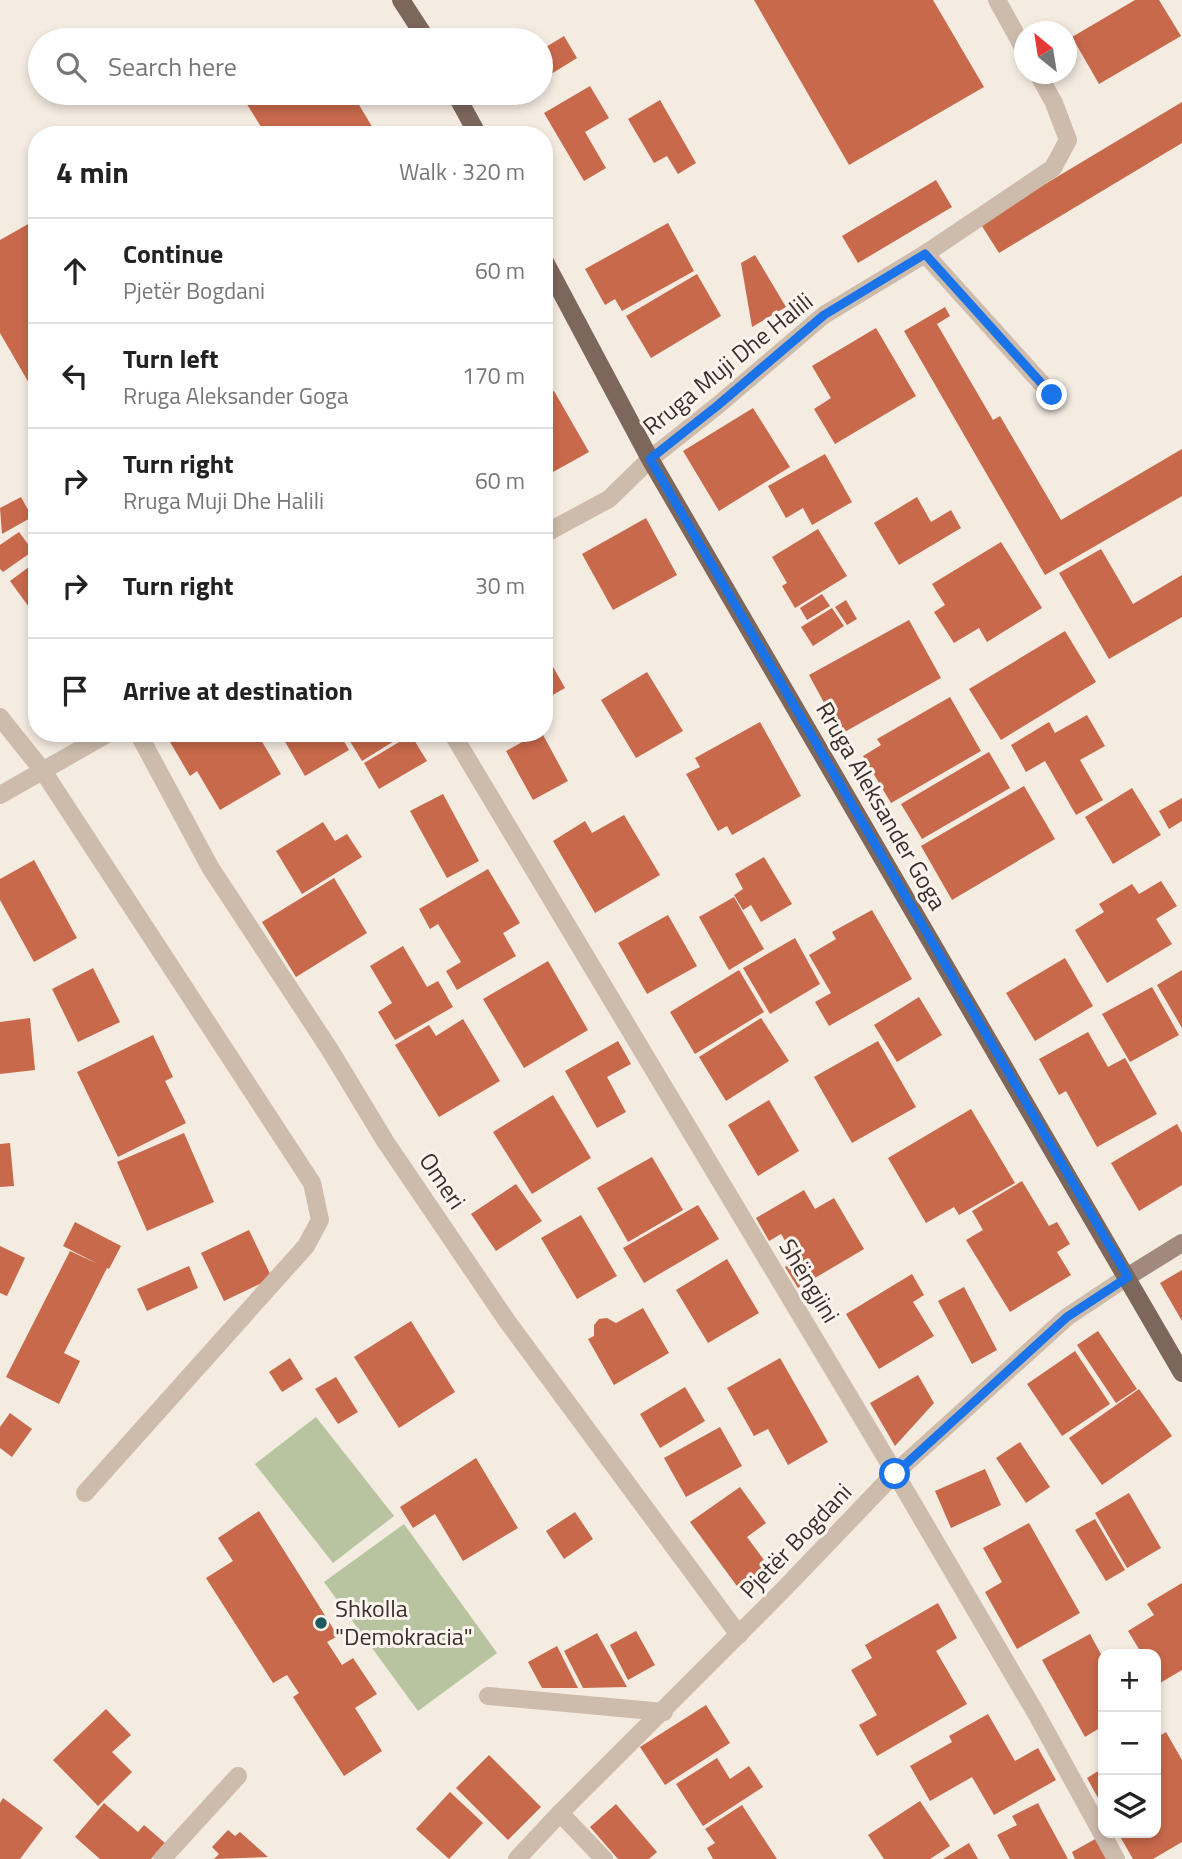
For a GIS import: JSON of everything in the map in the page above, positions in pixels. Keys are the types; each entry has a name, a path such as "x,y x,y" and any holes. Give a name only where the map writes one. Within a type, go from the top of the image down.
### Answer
{"main road":[{"path":"401,0 419,28"},
{"path":"462,105 473,126"},
{"name":"Rruga Aleksander Goga","path":"553,277 650,459 1182,1373"}],"street":[{"path":"997,0 1014,31"},
{"name":"Rruga Muji Dhe Halili","path":"553,529 609,499 650,459 824,315 925,254 1053,168 1068,139 1044,84"},
{"path":"925,254 1052,395"},
{"path":"0,717 43,771 312,1182 320,1220 306,1246 85,1493"},
{"path":"0,795 93,742"},
{"name":"Omeri","path":"143,742 210,867 393,1152 507,1321 739,1635"},
{"name":"Shëngjini","path":"457,742 1038,1715 1116,1859"},
{"path":"1128,1277 1182,1243"},
{"name":"Pjetër Bogdani","path":"517,1859 895,1474 1067,1317 1128,1277"},
{"path":"488,1696 664,1712"},
{"path":"162,1859 238,1776"},
{"path":"560,1813 604,1859"}],"green space":[{"path":"316,1417 394,1516 333,1563 255,1464"},
{"path":"404,1524 497,1653 418,1711 324,1582"}],"building":[{"path":"754,0 933,0 984,87 849,165"},
{"path":"1135,0 1159,0 1181,36 1099,84 1077,46 1077,34"},
{"path":"564,36 577,58 553,73 553,43"},
{"path":"590,86 609,118 585,132 606,168 584,181 544,113"},
{"path":"660,100 696,163 678,174 667,156 654,163 628,119"},
{"path":"1182,102 1182,143 999,253 980,223"},
{"path":"247,105 359,105 372,126 260,126"},
{"path":"936,180 952,207 858,263 842,236"},
{"path":"668,223 694,271 622,311 615,299 605,305 585,269"},
{"path":"28,224 28,381 0,333 0,240"},
{"path":"755,255 786,307 752,327 741,263"},
{"path":"697,274 721,316 651,358 626,316"},
{"path":"945,307 950,316 937,324 993,420 1000,416 1061,520 1182,449 1182,496 1045,575 904,331"},
{"path":"876,328 916,396 835,444 814,409 831,398 812,366"},
{"path":"553,392 589,452 553,472"},
{"path":"753,408 790,467 719,511 683,451"},
{"path":"825,454 852,502 812,525 803,508 786,518 768,486"},
{"path":"21,497 28,510 28,519 2,534 0,508"},
{"path":"917,497 931,522 951,510 961,528 899,565 874,523"},
{"path":"646,518 677,575 613,610 582,554"},
{"path":"818,529 847,576 795,608 782,586 787,583 772,557"},
{"path":"19,532 28,544 28,554 3,572 0,569 0,545"},
{"path":"1001,542 1042,608 987,642 979,628 954,643 934,612 945,605 932,584"},
{"path":"1101,549 1133,604 1182,575 1182,617 1109,659 1059,573"},
{"path":"28,568 28,606 10,581"},
{"path":"822,594 830,606 807,620 800,608"},
{"path":"846,600 857,619 847,625 835,607"},
{"path":"832,608 844,626 813,646 801,627"},
{"path":"909,620 941,678 841,734 809,675"},
{"path":"1065,631 1096,682 1001,740 969,689"},
{"path":"553,667 565,688 553,695"},
{"path":"647,672 683,731 636,758 601,700"},
{"path":"950,697 981,751 891,803 863,756 881,745 877,739"},
{"path":"1087,715 1105,746 1080,760 1103,800 1076,815 1045,761 1026,772 1011,745 1049,722 1055,733"},
{"path":"760,722 801,796 732,835 727,826 718,831 686,774 700,767 695,758"},
{"path":"170,742 262,742 281,774 220,810 197,771 190,776"},
{"path":"285,742 344,742 349,750 305,776"},
{"path":"350,742 393,742 362,761"},
{"path":"399,742 415,742 427,761 379,789 364,763"},
{"path":"522,742 547,742 568,781 533,800 506,751"},
{"path":"989,752 1010,788 922,839 901,804"},
{"path":"1024,786 1055,839 952,900 921,846"},
{"path":"1132,788 1161,835 1113,864 1085,817"},
{"path":"443,794 479,861 447,878 410,811"},
{"path":"1182,798 1182,821 1169,829 1159,811"},
{"path":"624,815 660,875 595,913 553,841 585,821 592,833"},
{"path":"323,822 335,841 347,834 362,857 302,894 276,851"},
{"path":"764,857 792,904 761,922 751,905 743,910 734,895 743,889 735,874"},
{"path":"34,860 77,938 34,962 0,900 0,879"},
{"path":"488,869 520,923 503,933 516,956 457,990 446,971 461,962 438,924 430,929 419,909"},
{"path":"334,878 367,933 296,977 262,922"},
{"path":"1161,881 1177,906 1156,919 1172,944 1107,983 1075,930 1104,912 1099,904 1132,884 1139,894"},
{"path":"734,897 764,949 729,970 699,917"},
{"path":"872,910 912,979 829,1026 815,1002 831,993 809,955 836,939 832,932"},
{"path":"668,915 697,966 647,994 618,943"},
{"path":"795,938 820,984 770,1014 743,968"},
{"path":"403,946 427,987 438,981 453,1007 395,1040 378,1012 392,1003 370,966"},
{"path":"1065,958 1093,1006 1035,1041 1006,993"},
{"path":"548,961 588,1030 524,1068 483,999"},
{"path":"93,968 120,1022 78,1042 52,989"},
{"path":"739,970 764,1012 695,1054 670,1012"},
{"path":"1182,970 1182,1028 1157,985"},
{"path":"1152,987 1179,1035 1130,1062 1102,1014"},
{"path":"919,997 942,1035 897,1062 874,1025"},
{"path":"30,1018 35,1070 0,1074 0,1022"},
{"path":"761,1018 789,1061 726,1101 699,1057"},
{"path":"463,1019 500,1081 439,1117 395,1045 429,1025 436,1036"},
{"path":"1088,1032 1108,1067 1125,1058 1157,1114 1097,1147 1066,1091 1059,1095 1039,1059"},
{"path":"153,1035 173,1077 165,1081 186,1123 118,1157 77,1072"},
{"path":"618,1041 631,1064 607,1077 626,1112 597,1128 565,1071"},
{"path":"878,1041 916,1107 852,1143 814,1077"},
{"path":"553,1095 591,1158 532,1194 493,1132"},
{"path":"769,1100 799,1151 758,1176 728,1125"},
{"path":"971,1109 1015,1183 959,1215 954,1207 926,1223 888,1158"},
{"path":"1177,1124 1182,1133 1182,1185 1139,1211 1111,1163"},
{"path":"184,1133 214,1202 147,1231 117,1162"},
{"path":"10,1143 14,1186 0,1187 0,1144"},
{"path":"652,1157 683,1210 628,1242 597,1188"},
{"path":"1022,1181 1049,1226 1057,1222 1070,1244 1057,1252 1071,1275 1010,1312 966,1240 983,1230 972,1211"},
{"path":"516,1184 542,1221 496,1251 471,1214"},
{"path":"804,1190 815,1209 834,1198 864,1249 798,1288 785,1267 797,1260 781,1234 769,1241 756,1218"},
{"path":"698,1205 719,1239 644,1283 623,1248"},
{"path":"581,1215 617,1276 577,1299 541,1238"},
{"path":"75,1222 121,1246 64,1353 80,1361 59,1404 6,1377 70,1251 98,1264 63,1246"},
{"path":"249,1230 272,1278 224,1301 201,1253"},
{"path":"0,1246 25,1258 7,1296 0,1293"},
{"path":"727,1259 759,1313 708,1343 676,1290"},
{"path":"189,1266 198,1288 147,1311 137,1289"},
{"path":"1182,1270 1182,1321 1160,1283"},
{"path":"912,1274 924,1295 913,1302 934,1336 879,1369 846,1314"},
{"path":"964,1287 997,1350 972,1364 938,1301"},
{"path":"643,1308 669,1353 614,1385 588,1339 594,1336 594,1325 599,1319 607,1318 616,1323"},
{"path":"411,1321 455,1392 399,1428 354,1357"},
{"path":"1098,1331 1137,1389 1116,1403 1077,1345"},
{"path":"1075,1351 1110,1404 1062,1436 1027,1384"},
{"path":"290,1358 303,1379 282,1392 269,1372"},
{"path":"780,1358 828,1442 788,1465 768,1429 754,1436 727,1388"},
{"path":"918,1375 934,1403 895,1446 870,1403"},
{"path":"336,1377 358,1412 338,1424 315,1389"},
{"path":"685,1387 705,1421 660,1448 640,1414"},
{"path":"1139,1389 1172,1436 1102,1485 1069,1438"},
{"path":"10,1413 32,1429 12,1457 0,1448 0,1427"},
{"path":"720,1427 742,1466 686,1497 664,1458"},
{"path":"1020,1442 1050,1487 1026,1503 996,1458"},
{"path":"476,1458 518,1528 463,1561 435,1514 413,1528 400,1507"},
{"path":"985,1469 1001,1505 951,1528 935,1491"},
{"path":"740,1487 766,1523 747,1537 772,1571 742,1593 690,1522"},
{"path":"1129,1493 1161,1548 1127,1568 1095,1513"},
{"path":"259,1511 338,1636 327,1642 342,1665 353,1658 377,1694 355,1708 382,1751 344,1776 293,1697 299,1693 287,1675 273,1683 206,1578 233,1561 218,1538"},
{"path":"575,1512 593,1539 564,1559 546,1531"},
{"path":"1095,1519 1125,1570 1106,1581 1075,1530"},
{"path":"1029,1523 1080,1613 1017,1649 985,1592 1002,1582 983,1548"},
{"path":"1182,1583 1182,1670 1161,1682 1161,1649 1139,1649 1128,1631 1154,1615 1147,1604"},
{"path":"938,1603 957,1638 936,1651 967,1704 877,1756 859,1725 877,1715 851,1670 872,1658 865,1645"},
{"path":"636,1631 655,1665 628,1680 610,1645"},
{"path":"597,1633 627,1687 583,1688 564,1651"},
{"path":"1090,1634 1098,1649 1098,1729 1085,1737 1042,1660"},
{"path":"557,1646 578,1688 542,1688 528,1662"},
{"path":"706,1705 730,1743 665,1785 640,1747"},
{"path":"106,1709 131,1735 112,1752 132,1772 98,1806 53,1760"},
{"path":"988,1714 1015,1761 1038,1748 1056,1780 994,1815 972,1777 930,1801 910,1766 952,1742 949,1736"},
{"path":"1166,1732 1182,1760 1182,1842 1153,1859 1133,1859 1121,1838 1161,1838 1161,1735"},
{"path":"489,1755 541,1807 508,1840 456,1788"},
{"path":"717,1758 730,1779 749,1766 763,1787 703,1826 676,1784"},
{"path":"1098,1771 1098,1798 1087,1778"},
{"path":"450,1792 483,1823 449,1859 416,1829"},
{"path":"3,1798 43,1828 20,1859 0,1859 0,1803"},
{"path":"920,1801 950,1846 930,1859 884,1859 868,1835"},
{"path":"104,1803 138,1832 144,1825 165,1843 151,1859 100,1859 75,1837"},
{"path":"1038,1803 1068,1859 1010,1859 997,1835 1017,1825 1012,1816"},
{"path":"616,1804 657,1852 649,1859 618,1859 590,1827"},
{"path":"742,1805 777,1859 713,1859 707,1848 715,1843 705,1829"},
{"path":"228,1830 235,1836 240,1832 268,1857 214,1859 219,1854 212,1847"},
{"path":"1097,1838 1108,1859 1075,1859 1072,1852"},
{"path":"969,1843 978,1859 943,1859"}],"place":[{"name":"Shkolla \"Demokracia\"","path":"321,1623"}],"route":[{"path":"895,1474 1067,1317 1128,1277 650,459 824,315 925,254 1052,395"}]}
